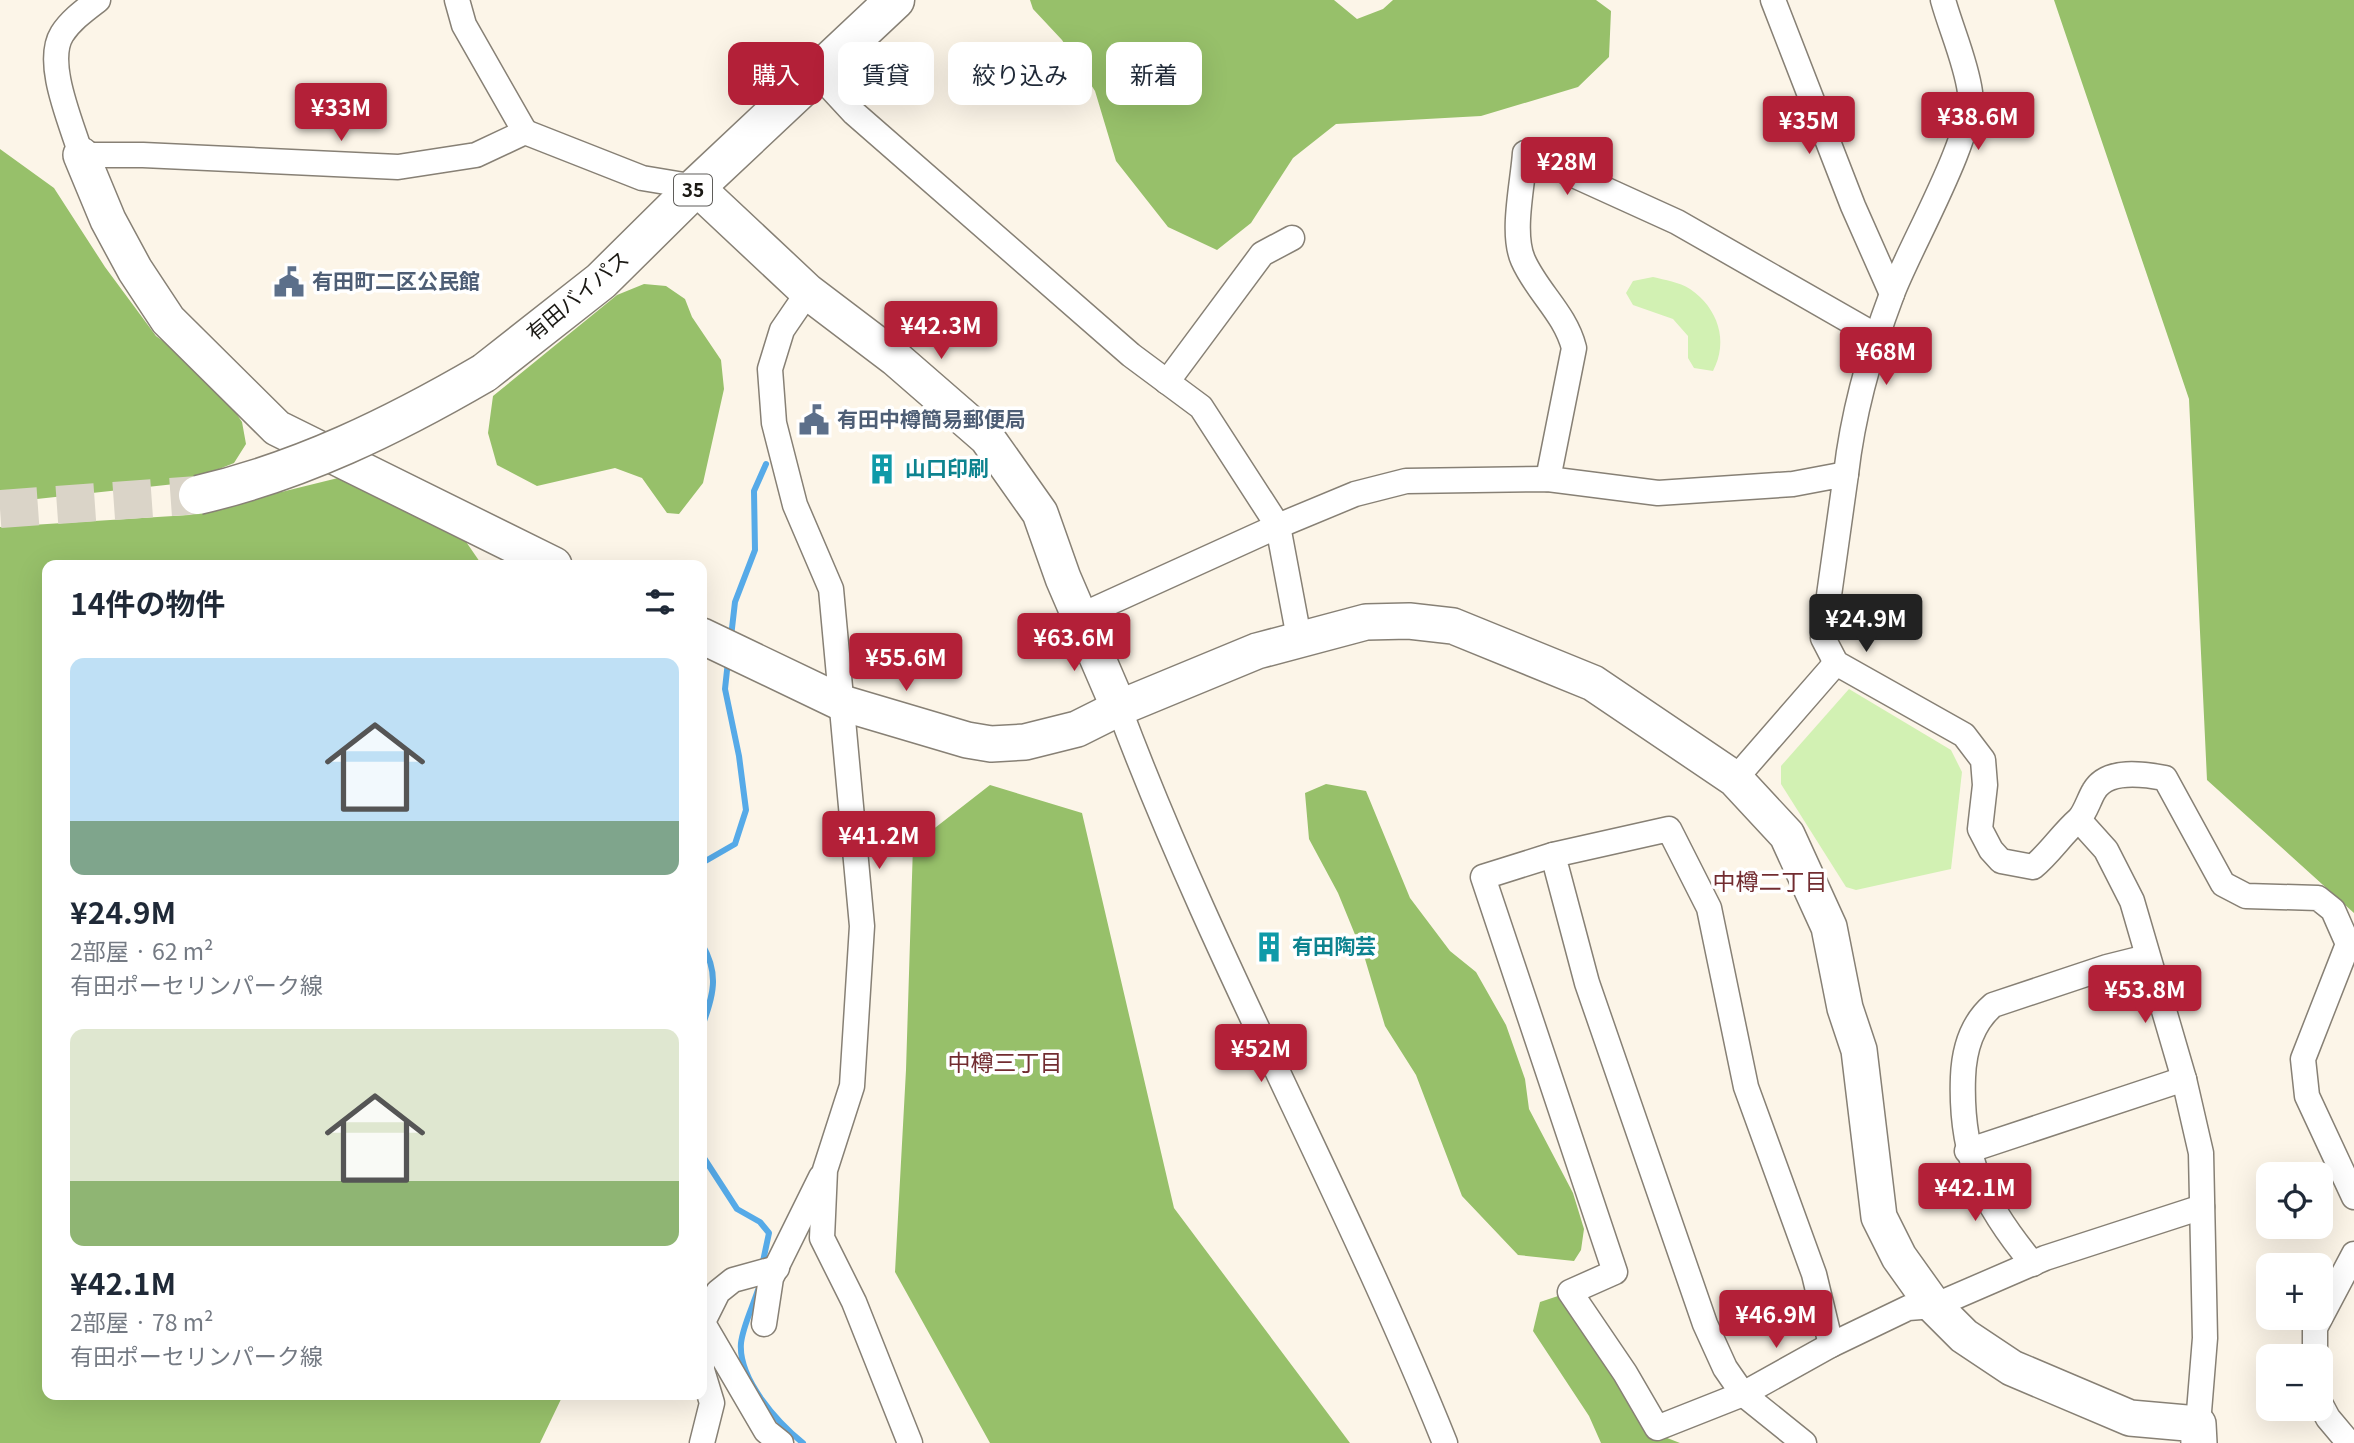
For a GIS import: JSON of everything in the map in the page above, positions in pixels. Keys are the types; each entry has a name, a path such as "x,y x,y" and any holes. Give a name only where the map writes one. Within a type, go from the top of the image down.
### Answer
{"highway":[{"name":"有田バイパス","path":"824,66 889,2"},
{"name":"有田バイパス","path":"198,495 258,481 344,447 402,421 484,373 601,281 783,105"}],"main road":[{"path":"81,155 108,220 135,270 169,320 277,428 544,560"},
{"path":"696,187 808,292 895,358 987,438 1040,513 1062,578 1119,708"},
{"path":"707,638 842,703 967,740 991,744 1025,742 1077,729 1119,708 1257,651 1366,622 1453,625 1593,683 1735,779 1787,835 1829,927 1845,1008 1859,1050 1879,1217 1899,1257 1934,1306 1965,1336 2012,1368 2130,1418 2199,1434"}],"street":[{"path":"98,0 77,16 61,35 55,57 61,89 81,155 144,155 398,167 476,155 525,132"},
{"path":"457,0 464,25 525,132 642,178 696,187"},
{"path":"1773,0 1853,206 1892,293"},
{"path":"1943,0 1970,92 1969,110 1949,167 1892,293 1850,437 1823,638 1836,663 1964,735 1983,760 1985,785 1980,829 1991,850 2001,861 2033,867 2046,857 2071,823 2079,820 2096,787 2129,772 2165,778 2224,884 2246,896 2318,898 2333,910 2348,944 2303,1059 2307,1096 2354,1197"},
{"path":"824,81 854,113 1131,355 1201,407 1278,526 1299,638"},
{"path":"1548,480 1574,348 1570,331 1522,258 1518,240 1525,153 1677,222 1878,337"},
{"path":"1167,382 1262,254 1293,238"},
{"path":"764,1324 771,1278 825,1170 852,1086 862,926 831,589 795,505 774,423 770,369 782,330 808,292"},
{"path":"1080,616 1355,494 1406,481 1548,480 1658,493 1793,484 1846,474"},
{"path":"1735,779 1836,663"},
{"path":"1119,708 1158,811 1362,1245 1445,1443"},
{"path":"2079,820 2106,850 2132,901 2184,1079 2202,1153 2204,1338 2199,1434"},
{"path":"1831,1345 1814,1274 1746,1087 1709,908 1670,829 1553,855 1483,877 1615,1272 1570,1292 1625,1373 1657,1428 1743,1394 1831,1345 1908,1308 1934,1306 2033,1264 2202,1207"},
{"path":"1553,855 1587,983 1705,1324 1725,1368 1743,1394 1804,1443"},
{"path":"2033,1264 2002,1227 1967,1151 1962,1118 1964,1060 1969,1039 1982,1015 1993,1006 2107,967 2147,957"},
{"path":"1967,1151 2184,1079"},
{"path":"825,1170 822,1238 855,1301 910,1443"},
{"path":"2315,1344 2315,1328 2354,1255"},
{"path":"707,1314 718,1292 733,1280 777,1268"},
{"path":"707,1329 766,1430 781,1443"},
{"path":"702,1443 712,1403 707,1386"},
{"path":"2331,1421 2349,1443"}],"green space":[{"path":"1030,0 1334,0 1357,19 1383,9 1393,0 1596,0 1611,11 1609,57 1578,87 1481,116 1336,124 1293,158 1251,223 1217,250 1168,227 1116,161 1092,86 1092,42 1063,42 1033,9"},
{"path":"2054,0 2354,0 2354,913 2207,780 2189,399"},
{"path":"0,149 54,188 105,267 156,336 212,377 242,422 246,444 234,463 184,483 0,503"},
{"path":"1653,277 1690,289 1714,315 1720,348 1713,371 1694,368 1688,358 1688,336 1673,319 1633,305 1626,293 1633,281"},
{"path":"644,284 666,286 685,299 692,317 721,360 724,389 703,483 679,514 667,513 642,478 615,468 537,486 497,465 488,433 493,396 617,295"},
{"path":"338,478 460,533 479,560 42,560 42,1400 561,1400 540,1443 0,1443 0,527 189,515"},
{"path":"1849,689 1951,750 1962,772 1951,869 1856,890 1846,887 1781,784 1781,766"},
{"path":"1326,784 1366,791 1410,898 1450,951 1476,972 1506,1025 1525,1079 1529,1109 1573,1193 1584,1229 1581,1250 1574,1261 1518,1255 1462,1196 1416,1075 1385,1026 1365,959 1338,893 1309,839 1305,793"},
{"path":"990,785 1082,813 1174,1208 1350,1443 990,1443 895,1272 906,1070 913,845"},
{"path":"1561,1295 1657,1434 1680,1443 1601,1443 1589,1416 1533,1331 1540,1302"}],"waterway":[{"path":"731,637 735,602 755,550 754,491 766,464"},
{"path":"707,860 735,844 746,810 739,756 725,689 728,661"},
{"path":"707,953 713,975 707,1011"},
{"path":"707,1163 737,1209 760,1222 769,1233 762,1266"},
{"path":"758,1290 741,1343 746,1371 752,1385 771,1412 803,1443"}],"tunnel":[{"path":"0,509 198,495"}],"place":[{"name":"有田町二区公民館","path":"289,282"},
{"name":"有田中樽簡易郵便局","path":"814,420"},
{"name":"山口印刷","path":"882,469"},
{"name":"有田陶芸","path":"1269,947"}],"district":[{"name":"中樽二丁目","path":"1770,882"},
{"name":"中樽三丁目","path":"1005,1063"}]}
